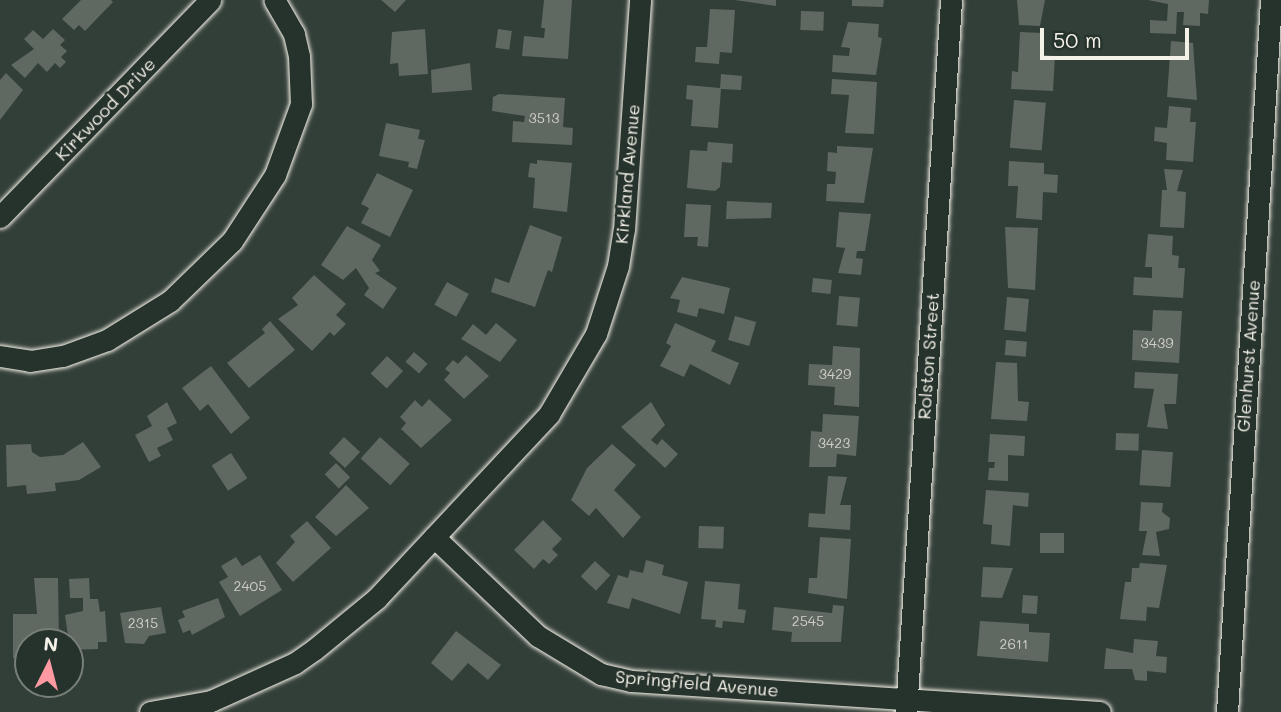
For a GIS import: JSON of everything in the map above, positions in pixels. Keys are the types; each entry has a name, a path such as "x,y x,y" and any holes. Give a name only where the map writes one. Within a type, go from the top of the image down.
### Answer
{"street":[{"name":"Kirkwood Drive","path":"0,217 210,0"},
{"path":"0,356 30,361 63,356 107,340 170,301 232,241 275,175 301,104 296,45 274,0"},
{"name":"Kirkland Avenue","path":"434,537 550,414 596,334 624,230 640,0"},
{"name":"Rolston Street","path":"906,706 951,0"},
{"name":"Glenhurst Avenue","path":"1227,712 1271,0"},
{"path":"149,712 211,701 295,663 377,598 434,537"},
{"name":"Springfield Avenue","path":"434,537 538,636 601,674 631,681 906,706 1100,712"}],"building":[{"path":"81,0 113,2 85,31 79,25 74,30 62,19"},
{"path":"381,0 406,0 395,12"},
{"path":"544,0 572,0 568,59 522,56 524,36 544,38 545,28 541,28"},
{"path":"735,0 776,0 776,6"},
{"path":"852,0 884,0 883,7 852,6"},
{"path":"1017,0 1045,0 1040,26 1019,25"},
{"path":"1148,0 1209,0 1208,14 1200,13 1200,26 1183,25 1184,12 1177,12 1176,34 1150,33 1150,20 1167,21 1168,4"},
{"path":"710,9 735,10 732,53 720,52 719,64 695,62 696,47 707,47"},
{"path":"801,11 824,12 823,31 800,30"},
{"path":"848,22 879,24 878,37 882,38 876,75 832,72 833,55 849,56 850,48 841,47"},
{"path":"53,29 65,40 60,45 67,51 61,57 66,62 60,68 55,63 47,72 38,63 25,78 11,65 34,49 24,39 33,30 43,39"},
{"path":"425,29 428,74 399,76 398,63 390,64 392,32"},
{"path":"498,29 512,31 509,50 495,48"},
{"path":"1020,32 1044,33 1043,55 1055,56 1053,91 1011,89 1012,71 1018,72"},
{"path":"1171,41 1193,43 1197,100 1167,97"},
{"path":"470,63 472,90 432,93 431,70"},
{"path":"6,73 23,90 0,120 0,80"},
{"path":"721,74 742,76 741,90 721,89 718,128 691,126 693,100 686,99 687,85 720,88"},
{"path":"832,79 877,82 874,134 845,133 849,95 831,94"},
{"path":"499,94 565,98 563,127 573,128 572,145 512,142 513,121 524,122 525,116 492,111 493,97"},
{"path":"1014,100 1046,103 1042,151 1010,148"},
{"path":"1169,106 1191,108 1190,122 1196,122 1193,162 1166,160 1167,143 1154,141 1155,127 1167,128"},
{"path":"386,123 420,130 418,139 425,140 417,169 408,167 409,162 379,156"},
{"path":"708,142 733,144 732,163 722,162 720,187 715,191 687,188 690,150 707,151"},
{"path":"837,146 873,148 864,203 826,201 827,184 835,184 836,172 827,171 828,152 837,153"},
{"path":"537,160 572,163 567,212 533,208 535,178 528,177 530,163 537,164"},
{"path":"1009,161 1044,163 1044,174 1058,175 1057,193 1043,192 1042,220 1016,218 1018,186 1008,186"},
{"path":"1164,169 1183,170 1177,191 1186,192 1184,228 1160,227 1162,190 1167,190"},
{"path":"377,173 413,190 390,237 361,223 369,208 361,204"},
{"path":"727,201 772,203 771,218 726,219"},
{"path":"686,204 711,205 708,247 697,246 698,237 684,237"},
{"path":"839,212 871,214 865,251 857,251 856,258 863,259 861,275 838,273 845,248 836,247"},
{"path":"530,225 562,237 552,272 548,270 535,307 491,292 495,278 509,283"},
{"path":"347,226 381,245 372,260 380,271 375,273 397,288 383,309 364,295 369,288 356,268 343,280 321,265"},
{"path":"1005,227 1038,228 1035,290 1008,288"},
{"path":"1148,234 1173,236 1172,255 1179,256 1178,268 1185,268 1183,298 1133,295 1134,277 1152,278 1152,267 1145,267"},
{"path":"314,275 346,304 336,315 346,324 334,336 330,332 312,351 278,319 298,305 292,298"},
{"path":"682,277 730,288 724,314 699,308 697,317 677,312 680,300 670,298"},
{"path":"813,278 832,280 830,294 812,292"},
{"path":"447,282 469,294 456,317 434,305"},
{"path":"839,296 860,298 857,327 836,325"},
{"path":"1007,297 1029,299 1026,332 1004,330"},
{"path":"1153,310 1182,311 1179,363 1132,360 1133,330 1152,331"},
{"path":"735,316 756,322 749,346 728,340"},
{"path":"270,321 295,350 249,388 227,363 265,333 262,329"},
{"path":"496,323 517,340 500,362 461,339 473,324 486,335"},
{"path":"675,323 716,341 711,351 739,363 730,385 690,364 684,377 660,366 671,346 666,343"},
{"path":"1006,340 1027,342 1026,357 1005,355"},
{"path":"833,346 860,348 859,407 834,405 835,387 808,385 809,364 832,365"},
{"path":"414,352 428,364 419,374 405,362"},
{"path":"466,355 489,376 464,399 444,380 450,373 445,369 453,360 458,364"},
{"path":"387,356 403,371 387,389 371,374"},
{"path":"996,362 1017,363 1018,401 1029,402 1027,421 991,419"},
{"path":"211,366 250,418 231,434 208,404 200,411 182,388"},
{"path":"1135,372 1178,374 1176,404 1164,404 1168,429 1147,427 1154,389 1134,388"},
{"path":"429,399 452,420 421,448 401,429 406,423 400,417 415,400 422,407"},
{"path":"167,402 177,423 167,428 173,440 157,448 161,456 149,462 135,435 152,426 147,416"},
{"path":"651,402 665,425 651,440 657,445 662,439 678,454 665,468 621,427"},
{"path":"823,414 859,416 856,456 837,454 836,467 809,467 811,431 822,432"},
{"path":"1116,433 1139,434 1138,451 1115,450"},
{"path":"990,434 1025,436 1024,456 1008,455 1008,481 988,480 989,468 994,468 995,462 988,462"},
{"path":"344,437 360,452 345,468 329,453"},
{"path":"380,437 410,464 390,485 361,459"},
{"path":"83,442 101,467 79,480 55,483 56,491 27,494 26,485 7,487 6,445 31,444 32,452 40,457 63,455"},
{"path":"612,444 636,465 614,490 641,517 623,538 596,508 589,516 571,500 587,468"},
{"path":"1142,450 1173,452 1170,487 1140,485"},
{"path":"231,453 247,478 228,491 212,466"},
{"path":"336,463 350,477 339,488 325,474"},
{"path":"828,476 847,477 840,505 851,505 850,530 808,527 809,513 825,514"},
{"path":"346,485 369,508 336,536 315,517"},
{"path":"986,490 1029,493 1028,507 1013,505 1010,546 991,544 992,525 983,524"},
{"path":"1141,502 1163,503 1162,512 1170,518 1169,529 1156,532 1160,556 1142,555 1147,531 1139,531"},
{"path":"543,520 562,539 552,549 558,555 549,564 543,559 534,569 514,550"},
{"path":"307,521 331,548 293,582 276,563 295,542 290,536"},
{"path":"699,526 724,527 723,549 698,548"},
{"path":"1040,533 1064,533 1064,553 1040,553"},
{"path":"820,537 851,539 847,599 808,593 809,578 817,578"},
{"path":"260,555 282,590 240,616 219,582 228,577 221,566 236,557 242,566"},
{"path":"646,560 664,565 662,575 688,582 680,614 632,598 629,609 607,603 618,575 628,578 630,570 643,573"},
{"path":"595,561 610,575 596,591 581,576"},
{"path":"1140,563 1167,565 1159,608 1147,607 1146,621 1120,619 1125,582 1131,582 1132,568 1139,568"},
{"path":"983,567 1013,568 1002,598 981,597"},
{"path":"34,578 58,578 59,628 14,628 13,658 13,614 37,614"},
{"path":"89,578 90,599 98,599 100,612 105,611 107,642 98,642 98,649 84,650 84,628 67,628 65,615 83,611 83,598 70,598 69,579"},
{"path":"705,581 740,584 738,609 746,610 744,623 723,621 722,628 715,627 716,620 701,619"},
{"path":"1023,595 1038,596 1037,614 1022,613"},
{"path":"218,598 225,617 192,635 190,630 183,633 178,620 185,617 182,611"},
{"path":"833,605 844,606 841,642 791,642 792,632 772,630 774,607 832,613"},
{"path":"161,607 166,633 149,636 144,644 125,643 120,613"},
{"path":"980,621 1029,624 1029,632 1050,633 1048,662 977,656"},
{"path":"456,631 501,665 488,680 468,663 452,681 431,663"},
{"path":"1134,639 1158,641 1156,656 1167,657 1166,673 1147,671 1147,681 1135,680 1132,669 1104,669 1106,648 1133,653"}]}
